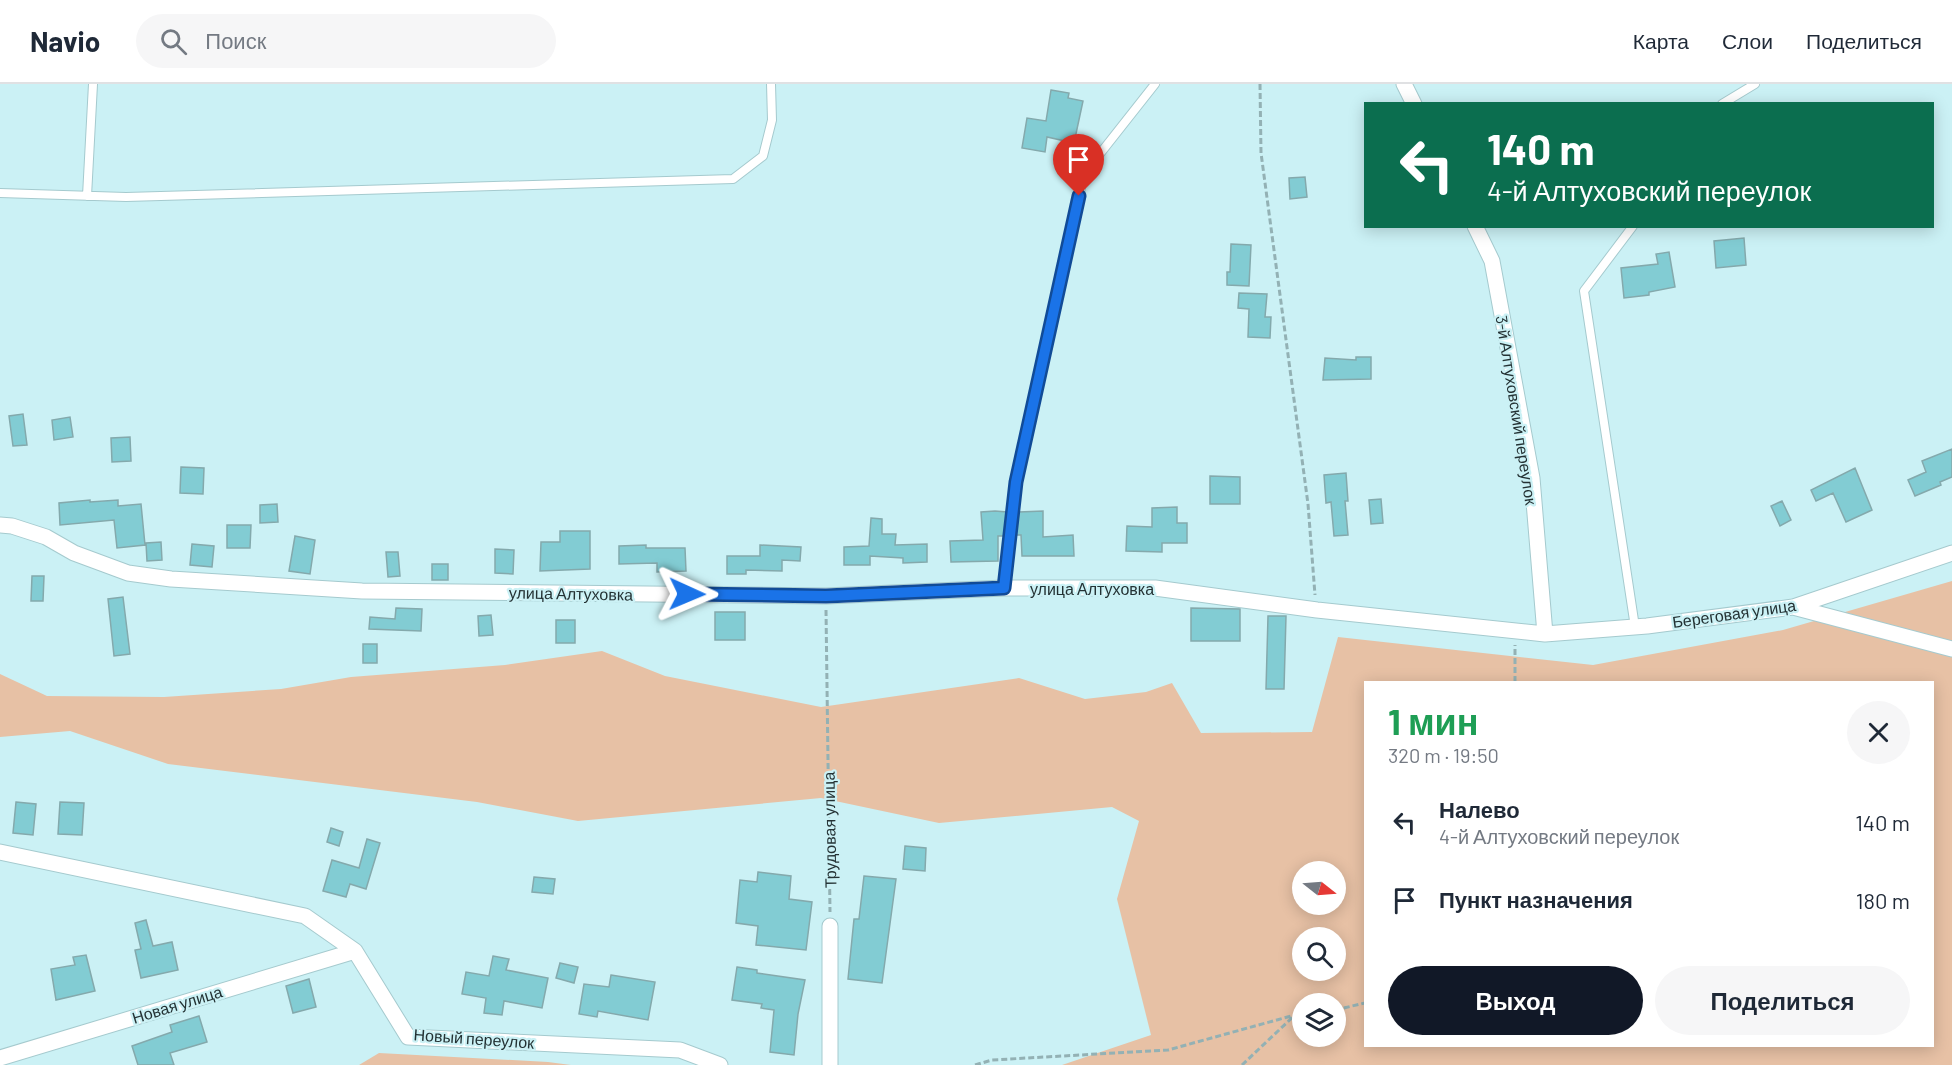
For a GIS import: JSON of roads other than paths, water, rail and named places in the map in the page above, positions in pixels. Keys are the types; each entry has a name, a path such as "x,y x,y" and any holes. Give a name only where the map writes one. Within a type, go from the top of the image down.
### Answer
{"street":[{"path":"1404,84 1412,102"},
{"name":"3-й Алтуховский переулок","path":"1476,228 1492,261 1532,478 1545,634"},
{"name":"улица Алтуховка","path":"0,525 12,526 46,537 74,553 128,573 171,579 362,591 826,596 1004,588 1155,588 1317,610 1545,634"},
{"name":"Береговая улица","path":"1545,634 1635,627 1793,607 1952,553"},
{"path":"1793,607 1952,649"},
{"name":"Новый переулок","path":"0,852 304,916 354,951 408,1037 680,1050 720,1065"},
{"path":"830,926 830,1065"},
{"name":"Новая улица","path":"0,1058 354,951"}],"lane":[{"path":"87,195 93,84"},
{"path":"0,193 126,197 733,179 763,156 772,120 771,84"},
{"path":"1004,588 1016,482 1084,174 1155,84"},
{"path":"1725,102 1755,84"},
{"path":"1631,228 1584,291 1635,627"}]}
